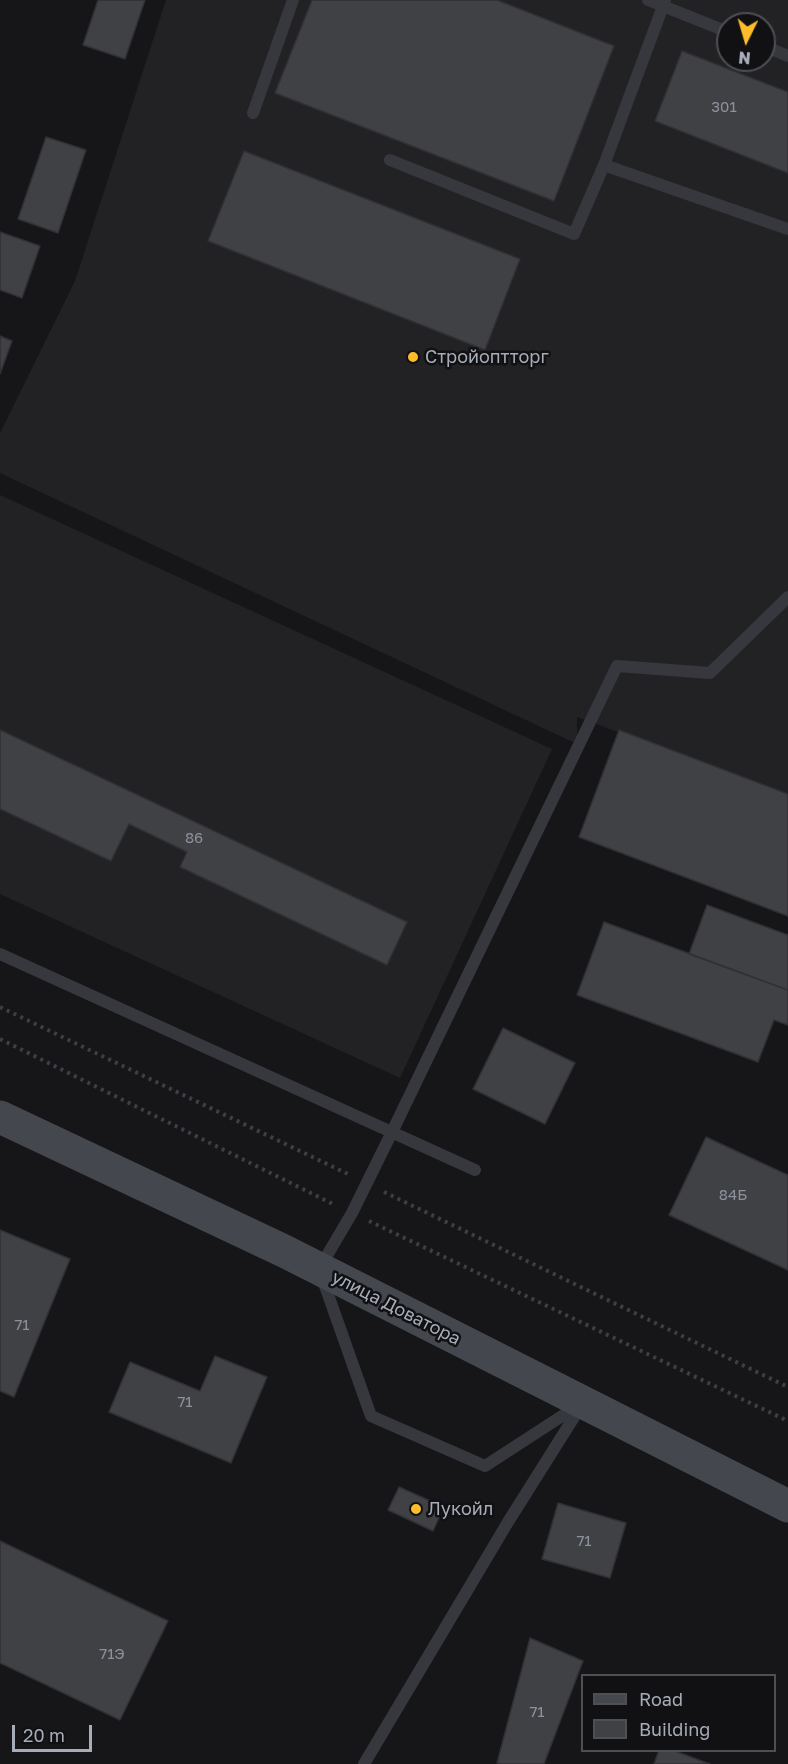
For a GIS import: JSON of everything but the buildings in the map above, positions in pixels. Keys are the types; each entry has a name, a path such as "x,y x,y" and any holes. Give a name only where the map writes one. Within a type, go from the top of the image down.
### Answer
{"main road":[{"name":"улица Доватора","path":"0,1117 319,1269 788,1506"}],"lane":[{"path":"253,113 293,0"},
{"path":"648,0 664,3 716,27"},
{"path":"390,160 573,234 604,165 664,3"},
{"path":"604,165 788,229"},
{"path":"583,1403 485,1466 371,1416 319,1269 351,1213 392,1132 617,666 710,673 788,597"},
{"path":"0,954 475,1170"},
{"path":"364,1764 508,1522 583,1403"}],"path":[{"path":"0,1007 788,1387"},
{"path":"0,1039 351,1213 788,1421"}],"shaded area":[{"name":"Стройоптторг","path":"166,0 788,0 788,794 577,717 577,744 0,473 0,433 75,281"},
{"path":"0,495 552,749 400,1078 0,894"}],"place":[{"name":"Стройоптторг","path":"413,357"},
{"name":"Лукойл","path":"416,1509"}]}
